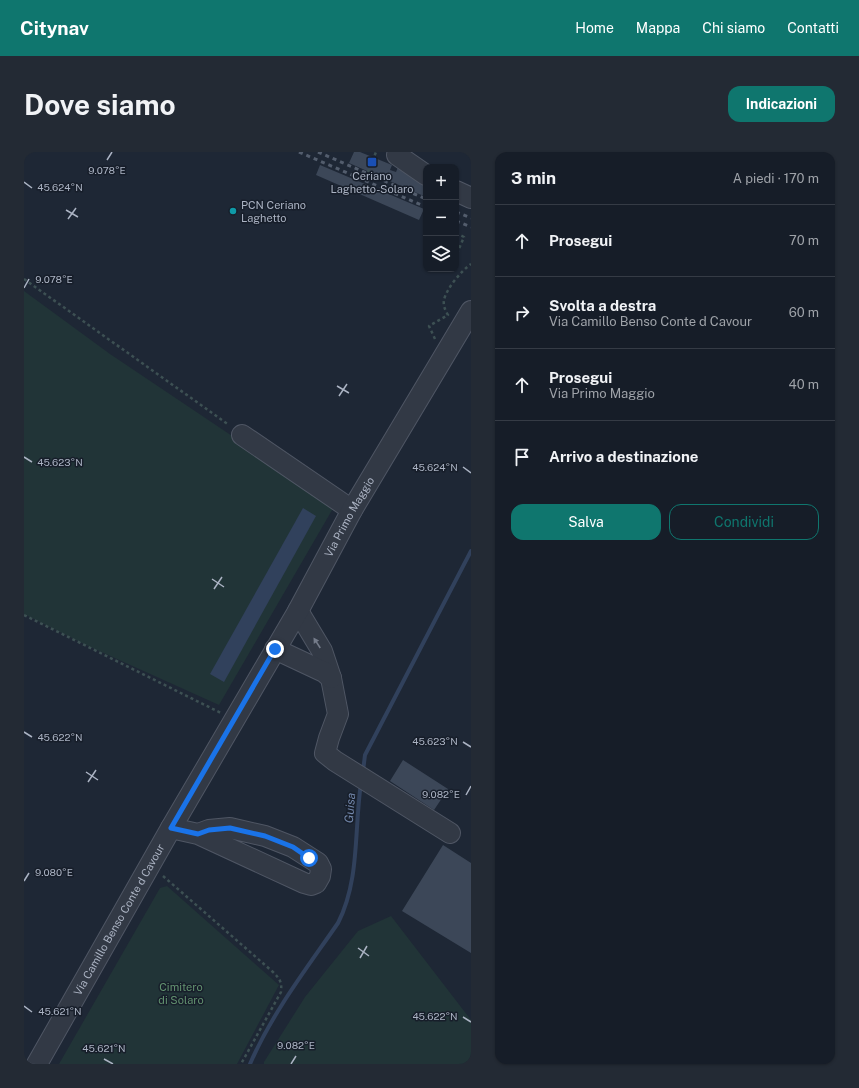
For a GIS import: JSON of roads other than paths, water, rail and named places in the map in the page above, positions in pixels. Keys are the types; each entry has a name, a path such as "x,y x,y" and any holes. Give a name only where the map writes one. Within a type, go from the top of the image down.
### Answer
{"street":[{"path":"397,155 423,173"},
{"path":"459,192 471,198"},
{"name":"Via Primo Maggio","path":"236,716 298,611 352,510 461,316"},
{"path":"242,435 352,510"},
{"path":"298,611 322,651 332,678 338,714 325,753 335,761 450,833"},
{"path":"275,649 324,672 332,678"},
{"name":"Via Camillo Benso Conte d Cavour","path":"37,1064 236,716"},
{"path":"171,828 198,834 304,883 311,885 316,883 320,876 321,868 318,863 293,847 265,836 230,828 209,830 198,834"}],"water":[{"path":"303,508 316,516 224,682 210,674"}],"waterway":[{"name":"Guisa","path":"363,771 365,755 471,551"},
{"name":"Guisa","path":"250,1064 279,1009 338,923 345,907 353,872 361,783"}],"railway":[{"path":"299,152 423,206"},
{"path":"318,152 423,198"},
{"path":"459,213 471,218"},
{"path":"459,222 471,227"}],"place":[{"name":"Ceriano Laghetto-Solaro","path":"372,162"},
{"name":"PCN Ceriano Laghetto","path":"233,211"}],"park label":[{"name":"Cimitero di Solaro","path":"181,993"}]}
